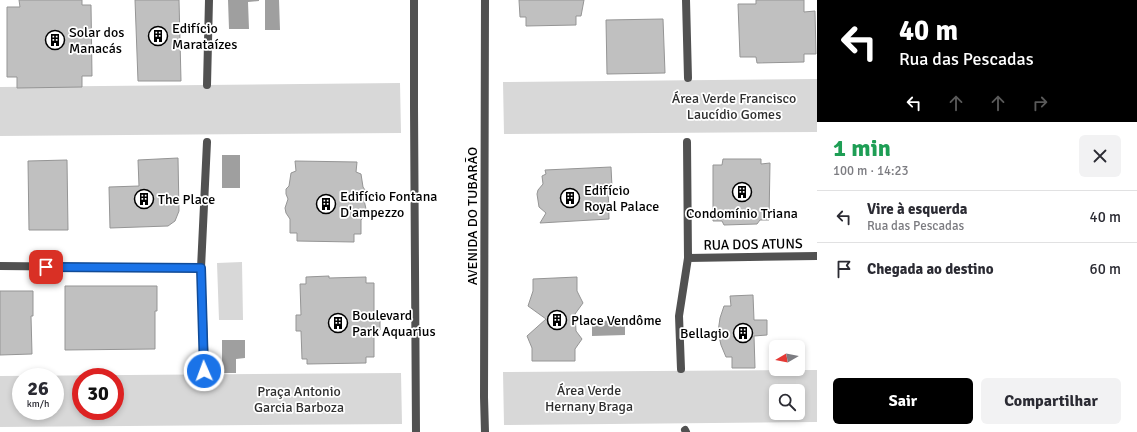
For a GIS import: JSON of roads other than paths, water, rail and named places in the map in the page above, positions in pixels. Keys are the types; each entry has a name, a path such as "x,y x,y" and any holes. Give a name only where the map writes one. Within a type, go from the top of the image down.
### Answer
{"street":[{"path":"207,85 209,0"},
{"path":"414,0 416,432"},
{"name":"AVENIDA DO TUBARÃO","path":"485,0 485,432"},
{"path":"686,0 688,78"},
{"path":"204,371 201,268 207,142"},
{"path":"681,369 679,316 688,258 687,142"},
{"name":"RUA DOS ATUNS","path":"688,258 817,256"},
{"path":"0,266 201,268"}],"place":[{"name":"Edifício Marataízes","path":"158,36"},
{"name":"Solar dos Manacás","path":"55,40"},
{"name":"Condomínio Triana","path":"742,192"},
{"name":"Edifício Royal Palace","path":"570,198"},
{"name":"The Place","path":"144,199"},
{"name":"Edifício Fontana D'ampezzo","path":"326,204"},
{"name":"Place Vendôme","path":"557,320"},
{"name":"Boulevard Park Aquarius","path":"338,323"},
{"name":"Bellagio","path":"743,333"}],"park label":[{"name":"Área Verde Francisco Laucídio Gomes","path":"734,106"},
{"name":"Área Verde Hernany Braga","path":"589,398"},
{"name":"Praça Antonio Garcia Barboza","path":"299,400"}]}
